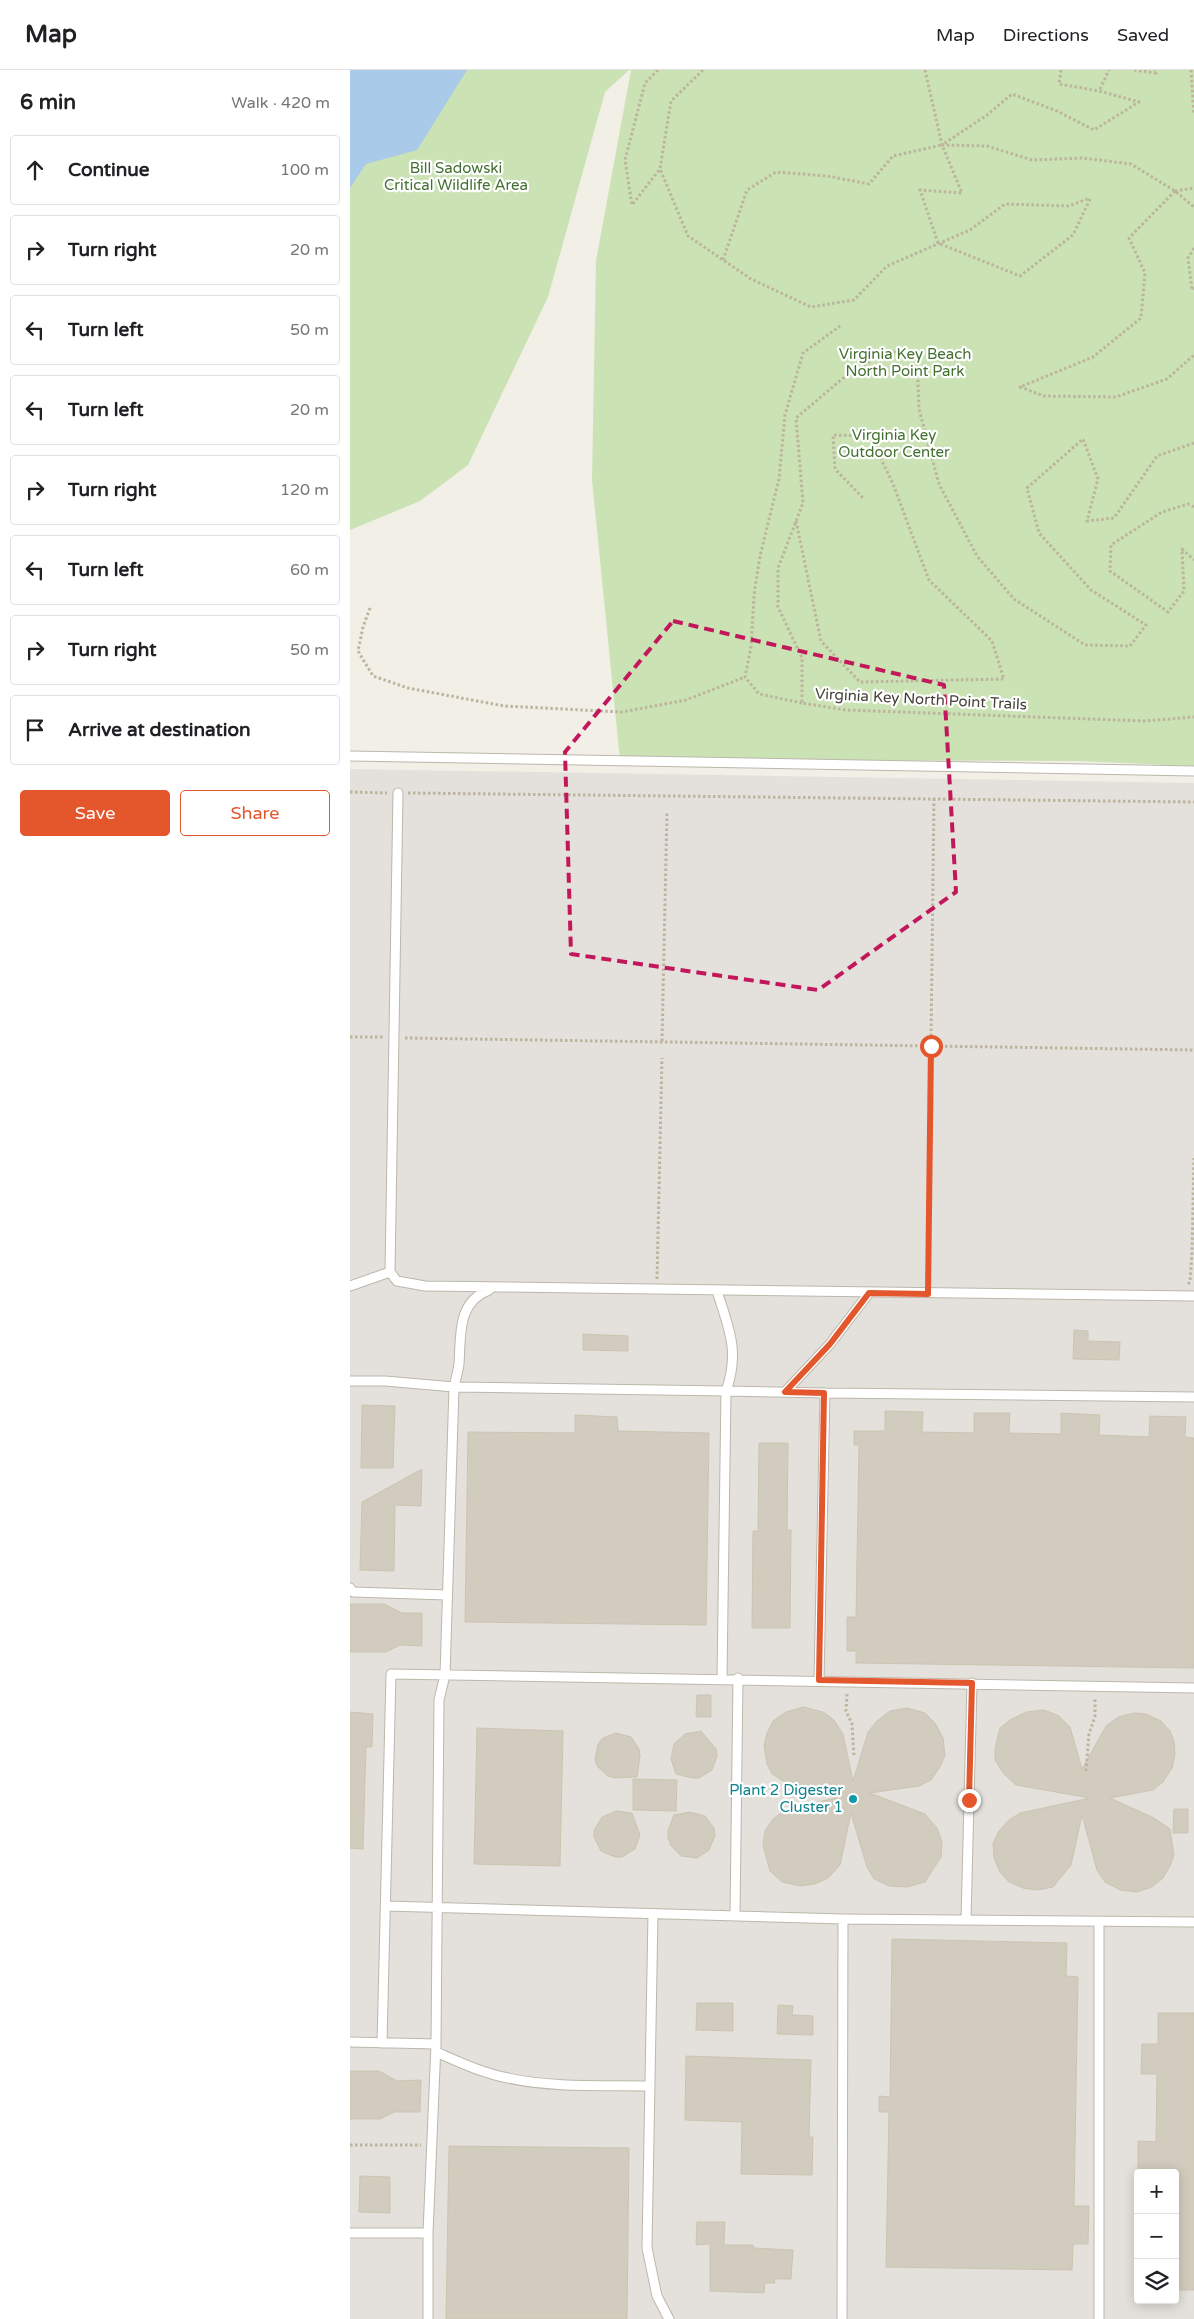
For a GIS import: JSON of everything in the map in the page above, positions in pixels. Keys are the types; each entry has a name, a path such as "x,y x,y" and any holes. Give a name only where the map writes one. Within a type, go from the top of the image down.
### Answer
{"lane":[{"path":"350,756 1194,771"},
{"path":"398,793 390,1272 397,1280 425,1286 495,1288 1194,1296"},
{"path":"350,1286 390,1272"},
{"path":"428,2319 428,2233 436,2048 439,1700 445,1675 454,1387 458,1365 459,1331 469,1306 480,1294 495,1288"},
{"path":"717,1291 733,1343 732,1374 726,1391 722,1678"},
{"path":"785,1392 830,1344 869,1293"},
{"path":"350,1381 385,1380 454,1387 1194,1398"},
{"path":"819,1680 824,1393"},
{"path":"350,1588 353,1592 447,1596"},
{"path":"382,2042 391,1674 738,1678 1194,1688"},
{"path":"735,1916 738,1678"},
{"path":"966,1920 972,1683"},
{"path":"386,1906 843,1919 1194,1922"},
{"path":"653,1914 647,2248 657,2296 669,2319"},
{"path":"842,2319 843,1919"},
{"path":"1099,1921 1100,2319"},
{"path":"350,2042 382,2042 436,2048 480,2071 509,2079 552,2084 650,2086"},
{"path":"350,2233 428,2233"}],"path":[{"path":"658,70 645,83 625,160 632,205 660,169 671,101 702,70"},
{"path":"660,169 688,236 751,279 812,307 854,300 887,266 938,243 970,230 1005,204 1069,206 1090,198 1073,235 1020,276 938,243 920,190 962,193 942,145 925,70"},
{"path":"942,145 987,115 1012,94 1057,111 1094,130 1139,102 1099,90 1059,84 1061,70"},
{"path":"1099,90 1109,70"},
{"path":"1134,70 1156,73 1156,70"},
{"path":"1191,70 1194,114"},
{"path":"723,260 747,190 776,172 827,176 869,184 894,156 942,145 987,146 1032,160 1083,158 1131,164 1175,192 1194,207"},
{"path":"1194,188 1175,192 1129,238 1145,273 1141,318 1092,357 1020,387 1044,396 1116,397 1167,379 1194,355"},
{"path":"1194,248 1188,258 1192,290 1194,288"},
{"path":"744,677 751,647 754,595 760,556 779,480 784,415 803,353 840,326"},
{"name":"Virginia Key North Point Trails","path":"1194,443 1157,456 1114,518 1087,521 1098,479 1083,439 1026,488 1039,533 1091,590 1146,625 1130,646 1085,645 1014,599 977,556 939,484 919,409 917,359 888,350 842,379 796,418 803,503 778,568 778,607 802,658 802,703 846,710 1145,721 1194,717"},
{"path":"796,521 821,641 860,682 1004,679 992,641 929,580 893,484 870,436 833,435 835,470 864,499"},
{"path":"1194,507 1188,504 1162,512 1111,545 1110,572 1168,612 1184,591 1182,549 1194,560"},
{"path":"370,608 362,628 358,652 373,676 408,688 495,704 622,712 686,700 744,677"},
{"path":"744,677 759,694 802,703"},
{"path":"350,792 1194,802"},
{"path":"928,1294 934,799"},
{"path":"662,1042 667,811"},
{"path":"350,1037 1194,1050"},
{"path":"657,1290 662,1058"},
{"path":"1178,1296 1190,1282 1194,1158"},
{"path":"848,1680 846,1711 852,1724 854,1756"},
{"path":"1086,1771 1089,1734 1095,1716 1095,1686"},
{"path":"350,2145 432,2146"}],"highlighted area":[{"path":"673,621 944,685 956,892 818,990 571,954 565,752"}],"shaded area":[{"path":"350,769 1194,783 1194,2319 350,2319"}],"green space":[{"name":"Bill Sadowski Critical Wildlife Area","path":"350,70 629,70 605,92 548,297 468,465 420,501 350,530"},
{"name":"Virginia Key Outdoor Center","path":"631,70 1194,70 1194,766 1075,761 620,760 592,480 596,261"}],"water":[{"path":"350,70 467,70 417,150 366,164 350,188"}],"building":[{"path":"1074,1330 1088,1331 1088,1341 1120,1342 1119,1360 1073,1359"},
{"path":"583,1334 628,1336 628,1351 583,1350"},
{"path":"362,1405 395,1406 393,1468 361,1468"},
{"path":"885,1411 923,1412 922,1432 974,1433 974,1413 1010,1413 1009,1433 1061,1434 1061,1413 1100,1415 1099,1435 1149,1437 1150,1416 1186,1417 1185,1437 1194,1438 1194,1668 856,1663 856,1651 847,1651 847,1617 856,1617 859,1445 854,1445 854,1431 885,1431"},
{"path":"575,1415 617,1417 618,1431 709,1433 706,1625 465,1622 468,1432 575,1433"},
{"path":"759,1443 788,1443 787,1530 791,1530 790,1628 752,1628 753,1531 758,1531"},
{"path":"422,1469 421,1506 395,1505 394,1571 360,1570 362,1502"},
{"path":"350,1604 384,1604 402,1613 422,1613 422,1646 400,1645 386,1652 350,1652"},
{"path":"697,1695 711,1695 711,1717 696,1717"},
{"name":"Plant 2 Digester Cluster 1","path":"803,1707 823,1712 834,1720 843,1734 853,1781 868,1732 877,1721 890,1711 907,1708 925,1713 935,1723 943,1738 945,1755 940,1767 931,1780 919,1786 870,1793 925,1814 937,1828 942,1842 941,1857 925,1882 907,1887 889,1886 874,1879 867,1867 851,1813 840,1865 828,1878 815,1884 800,1886 782,1882 770,1871 763,1845 765,1831 773,1819 786,1809 836,1798 785,1782 772,1774 767,1764 764,1746 767,1733 773,1721 786,1712"},
{"path":"1044,1710 1059,1716 1070,1727 1082,1769 1106,1726 1118,1717 1134,1713 1146,1714 1161,1721 1170,1731 1174,1741 1175,1755 1172,1768 1163,1782 1153,1790 1110,1798 1154,1818 1170,1829 1174,1855 1163,1878 1152,1887 1137,1892 1120,1890 1105,1882 1097,1870 1082,1815 1071,1865 1053,1887 1037,1890 1023,1888 1009,1882 1000,1872 994,1858 993,1843 999,1831 1009,1820 1020,1813 1090,1798 1016,1785 1004,1774 995,1760 995,1748 1000,1728 1010,1720 1026,1712"},
{"path":"350,1712 373,1714 372,1747 366,1747 363,1849 350,1848"},
{"path":"477,1728 563,1731 560,1866 474,1864"},
{"path":"701,1731 716,1749 717,1756 712,1770 699,1778 676,1774 671,1759 674,1744 685,1734"},
{"path":"616,1733 631,1737 639,1749 637,1777 615,1778 608,1776 597,1766 595,1759 598,1744 603,1738"},
{"path":"633,1779 677,1780 676,1811 633,1810"},
{"path":"1174,1809 1188,1809 1188,1833 1173,1833"},
{"path":"616,1811 632,1813 640,1835 635,1849 622,1857 615,1857 601,1851 594,1837 594,1830 602,1817"},
{"path":"690,1812 705,1816 714,1828 715,1836 709,1850 697,1858 681,1856 671,1846 668,1838 668,1831 674,1815"},
{"path":"892,1939 1067,1943 1066,1976 1078,1977 1074,2206 1089,2206 1088,2244 1073,2244 1072,2270 886,2267 889,2112 879,2112 879,2096 890,2097"},
{"path":"697,2003 733,2003 733,2031 696,2030"},
{"path":"778,2005 793,2006 792,2015 813,2016 813,2035 777,2034"},
{"path":"1158,2013 1194,2013 1194,2290 1179,2290 1179,2169 1138,2169 1138,2141 1156,2142 1157,2074 1141,2074 1142,2044 1158,2044"},
{"path":"686,2056 811,2060 809,2137 813,2137 812,2175 741,2174 742,2122 685,2120"},
{"path":"350,2071 379,2071 397,2081 421,2080 420,2112 394,2112 380,2119 350,2119"},
{"path":"449,2146 629,2148 627,2319 446,2319"},
{"path":"360,2176 390,2177 390,2213 359,2212"},
{"path":"697,2222 725,2222 724,2245 753,2245 754,2248 793,2250 791,2279 774,2279 775,2283 765,2283 764,2293 710,2291 710,2244 696,2245"}],"place":[{"name":"Plant 2 Digester Cluster 1","path":"853,1799"}],"route":[{"path":"931,1046 928,1294 869,1293 830,1344 785,1392 824,1393 819,1680 972,1683 969,1800"}],"park label":[{"name":"Virginia Key Beach North Point Park","path":"905,362"}]}
